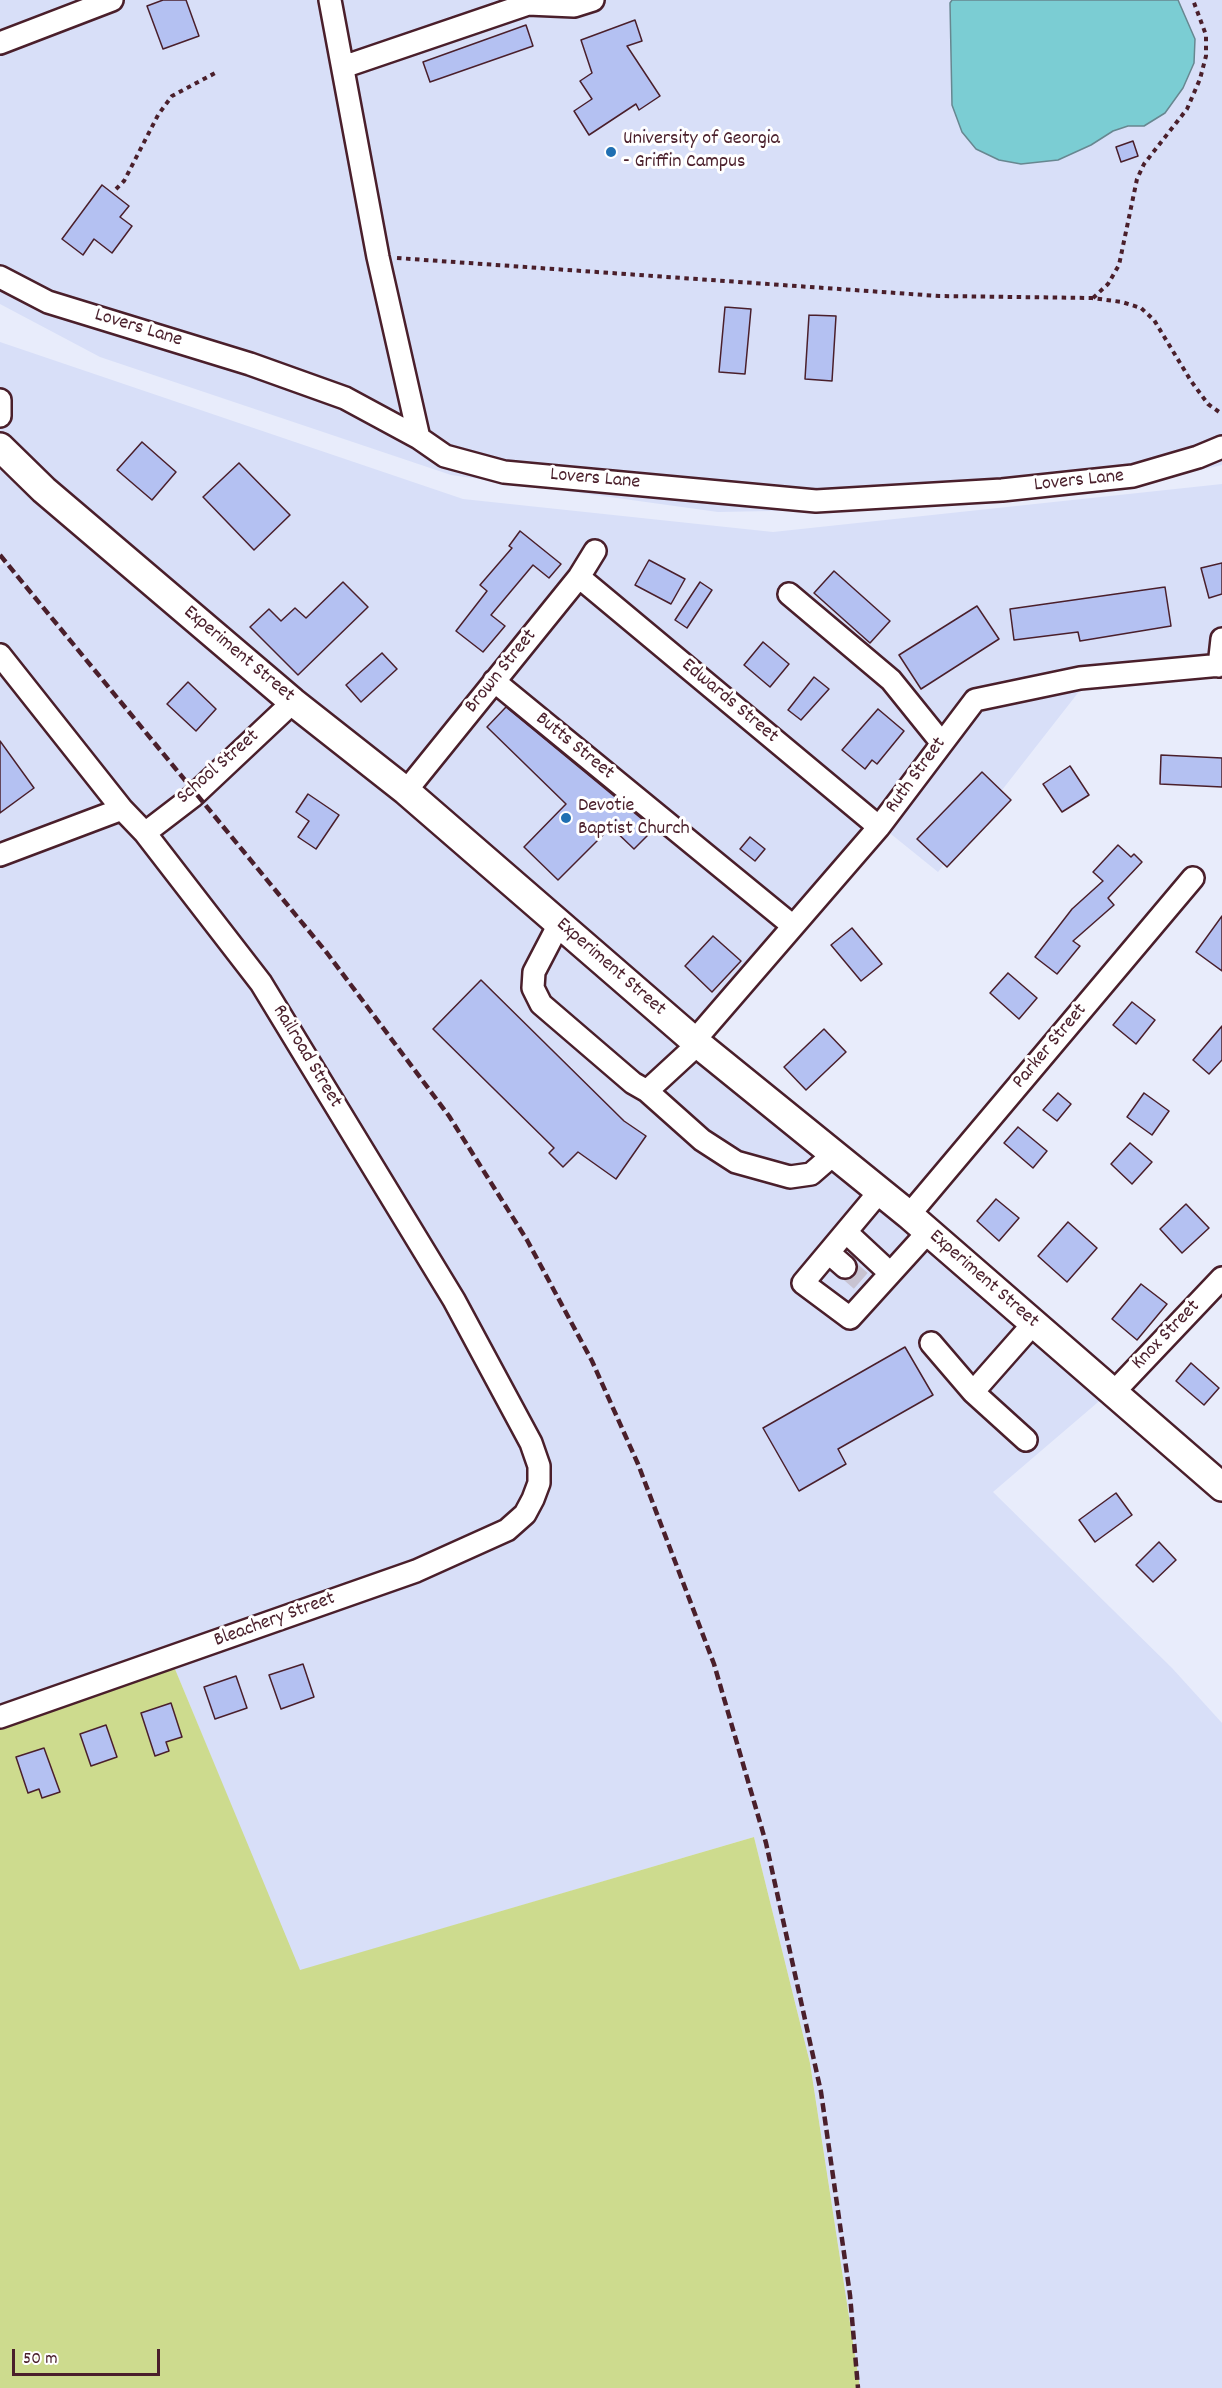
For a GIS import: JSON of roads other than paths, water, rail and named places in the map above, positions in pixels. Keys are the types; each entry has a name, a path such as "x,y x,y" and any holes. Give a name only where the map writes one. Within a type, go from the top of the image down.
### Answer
{"main road":[{"name":"Experiment Street","path":"0,447 44,490 293,702 406,791 696,1042 919,1223 1112,1394 1222,1487"}],"street":[{"path":"0,43 68,8 112,0"},
{"path":"330,0 378,257 419,438"},
{"path":"343,67 527,2 574,6 593,0"},
{"name":"Lovers Lane","path":"0,278 48,302 249,364 345,399 419,438 445,456 504,472 816,501 1002,490 1133,476 1198,458 1222,447"},
{"path":"0,400 0,416"},
{"name":"Brown Street","path":"406,791 579,577 595,551"},
{"name":"Edwards Street","path":"579,577 879,827"},
{"path":"789,594 891,680 941,742"},
{"path":"1220,666 1222,639"},
{"name":"Railroad Street","path":"0,655 122,809 145,833 261,983 454,1300 531,1443 539,1466 539,1483 533,1499"},
{"name":"Ruth Street","path":"647,1091 696,1042 879,827 975,700 1080,678 1220,666"},
{"name":"Butts Street","path":"494,681 793,926"},
{"name":"School Street","path":"145,833 192,797 293,702"},
{"path":"0,855 122,809"},
{"name":"Parker Street","path":"846,1232 837,1260 803,1283 850,1318 867,1287 891,1273 919,1223 1193,878"},
{"path":"559,924 534,972 533,988 541,1004 633,1083 647,1091 702,1140 736,1162 790,1177 811,1174 834,1154"},
{"path":"880,1191 846,1232 891,1273"},
{"name":"Knox Street","path":"1112,1394 1222,1278"},
{"path":"973,1392 1033,1324"},
{"path":"931,1343 973,1392 1026,1440"},
{"name":"Bleachery Street","path":"0,1717 416,1571 507,1530 525,1514 533,1499"}],"water":[{"path":"952,0 1178,0 1195,39 1194,63 1183,88 1165,113 1144,126 1128,126 1113,131 1091,145 1058,160 1021,164 999,160 976,149 962,132 952,105 950,3"}],"tunnel":[{"path":"845,1267 861,1281"}],"railway":[{"path":"0,555 327,953 449,1116 527,1240 592,1361 638,1464 714,1664 766,1843 821,2092 850,2295 858,2388"}],"place":[{"name":"University of Georgia - Griffin Campus","path":"611,152"},
{"name":"Devotie Baptist Church","path":"566,818"}]}
